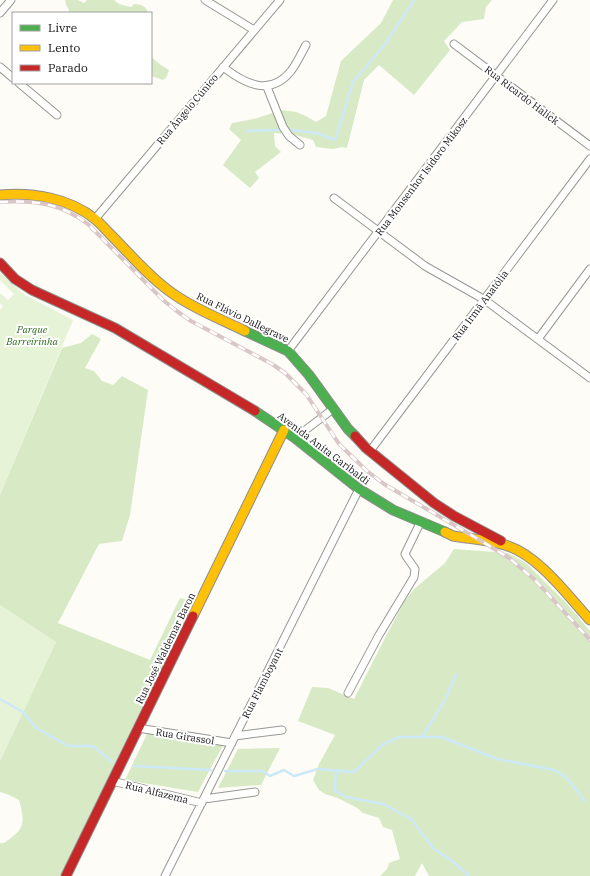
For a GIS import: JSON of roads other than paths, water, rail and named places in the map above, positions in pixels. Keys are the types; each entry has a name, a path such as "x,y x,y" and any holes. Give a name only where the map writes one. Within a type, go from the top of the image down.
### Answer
{"street":[{"path":"0,13 11,0"},
{"path":"205,0 254,30"},
{"name":"Rua Ângelo Cúnico","path":"95,219 280,0"},
{"name":"Rua Monsenhor Isidoro Mikosz","path":"288,351 554,0"},
{"name":"Rua Ricardo Halick","path":"454,44 590,146"},
{"path":"223,67 237,77 251,84 267,87 277,83 290,72 306,45"},
{"path":"0,68 12,77"},
{"path":"19,84 57,115"},
{"path":"267,87 283,127 289,136 300,145"},
{"name":"Rua Irmã Anatólia","path":"370,451 590,159"},
{"name":"Rua Flávio Dallegrave","path":"0,195 29,195 53,198 72,205 95,219 151,276 172,293 207,313 288,351 301,365 354,436 370,451 434,503 454,516 509,546"},
{"path":"334,198 428,268 485,300 590,378"},
{"name":"Avenida Anita Garibaldi","path":"0,263 15,279 32,290 93,317 247,406 284,430 359,489 387,507 452,536 509,546 530,558 540,565 590,620"},
{"path":"538,339 590,269"},
{"path":"295,438 333,409"},
{"name":"Rua José Waldemar Baron","path":"66,876 284,430"},
{"name":"Rua Flamboyant","path":"165,876 359,489"},
{"path":"348,694 379,635 414,577 416,569 405,554 420,522"},
{"name":"Rua Girassol","path":"138,728 234,739 282,730"},
{"name":"Rua Alfazema","path":"112,781 203,801 255,792"}],"waterway":[{"path":"291,130 317,133 335,140 353,82 386,43 414,0"},
{"path":"246,131 279,130"},
{"path":"422,737 445,700 456,675"},
{"path":"0,699 23,712 36,728 68,746 93,746 112,762"},
{"path":"225,771 262,771 270,776 284,770 294,776 318,769 354,772 382,745 399,737 442,737 497,759 554,770 566,777 585,801"},
{"path":"134,766 211,770"},
{"path":"336,770 335,791 346,797 383,804 411,819 434,849 451,860 469,876"}],"railway":[{"path":"0,202 47,204 68,212 89,225 163,300 178,312 191,321 272,364 285,373 306,394 339,444 367,471 384,484 509,558 535,580 590,640"}],"park label":[{"name":"Parque Barreirinha","path":"32,334"}]}
